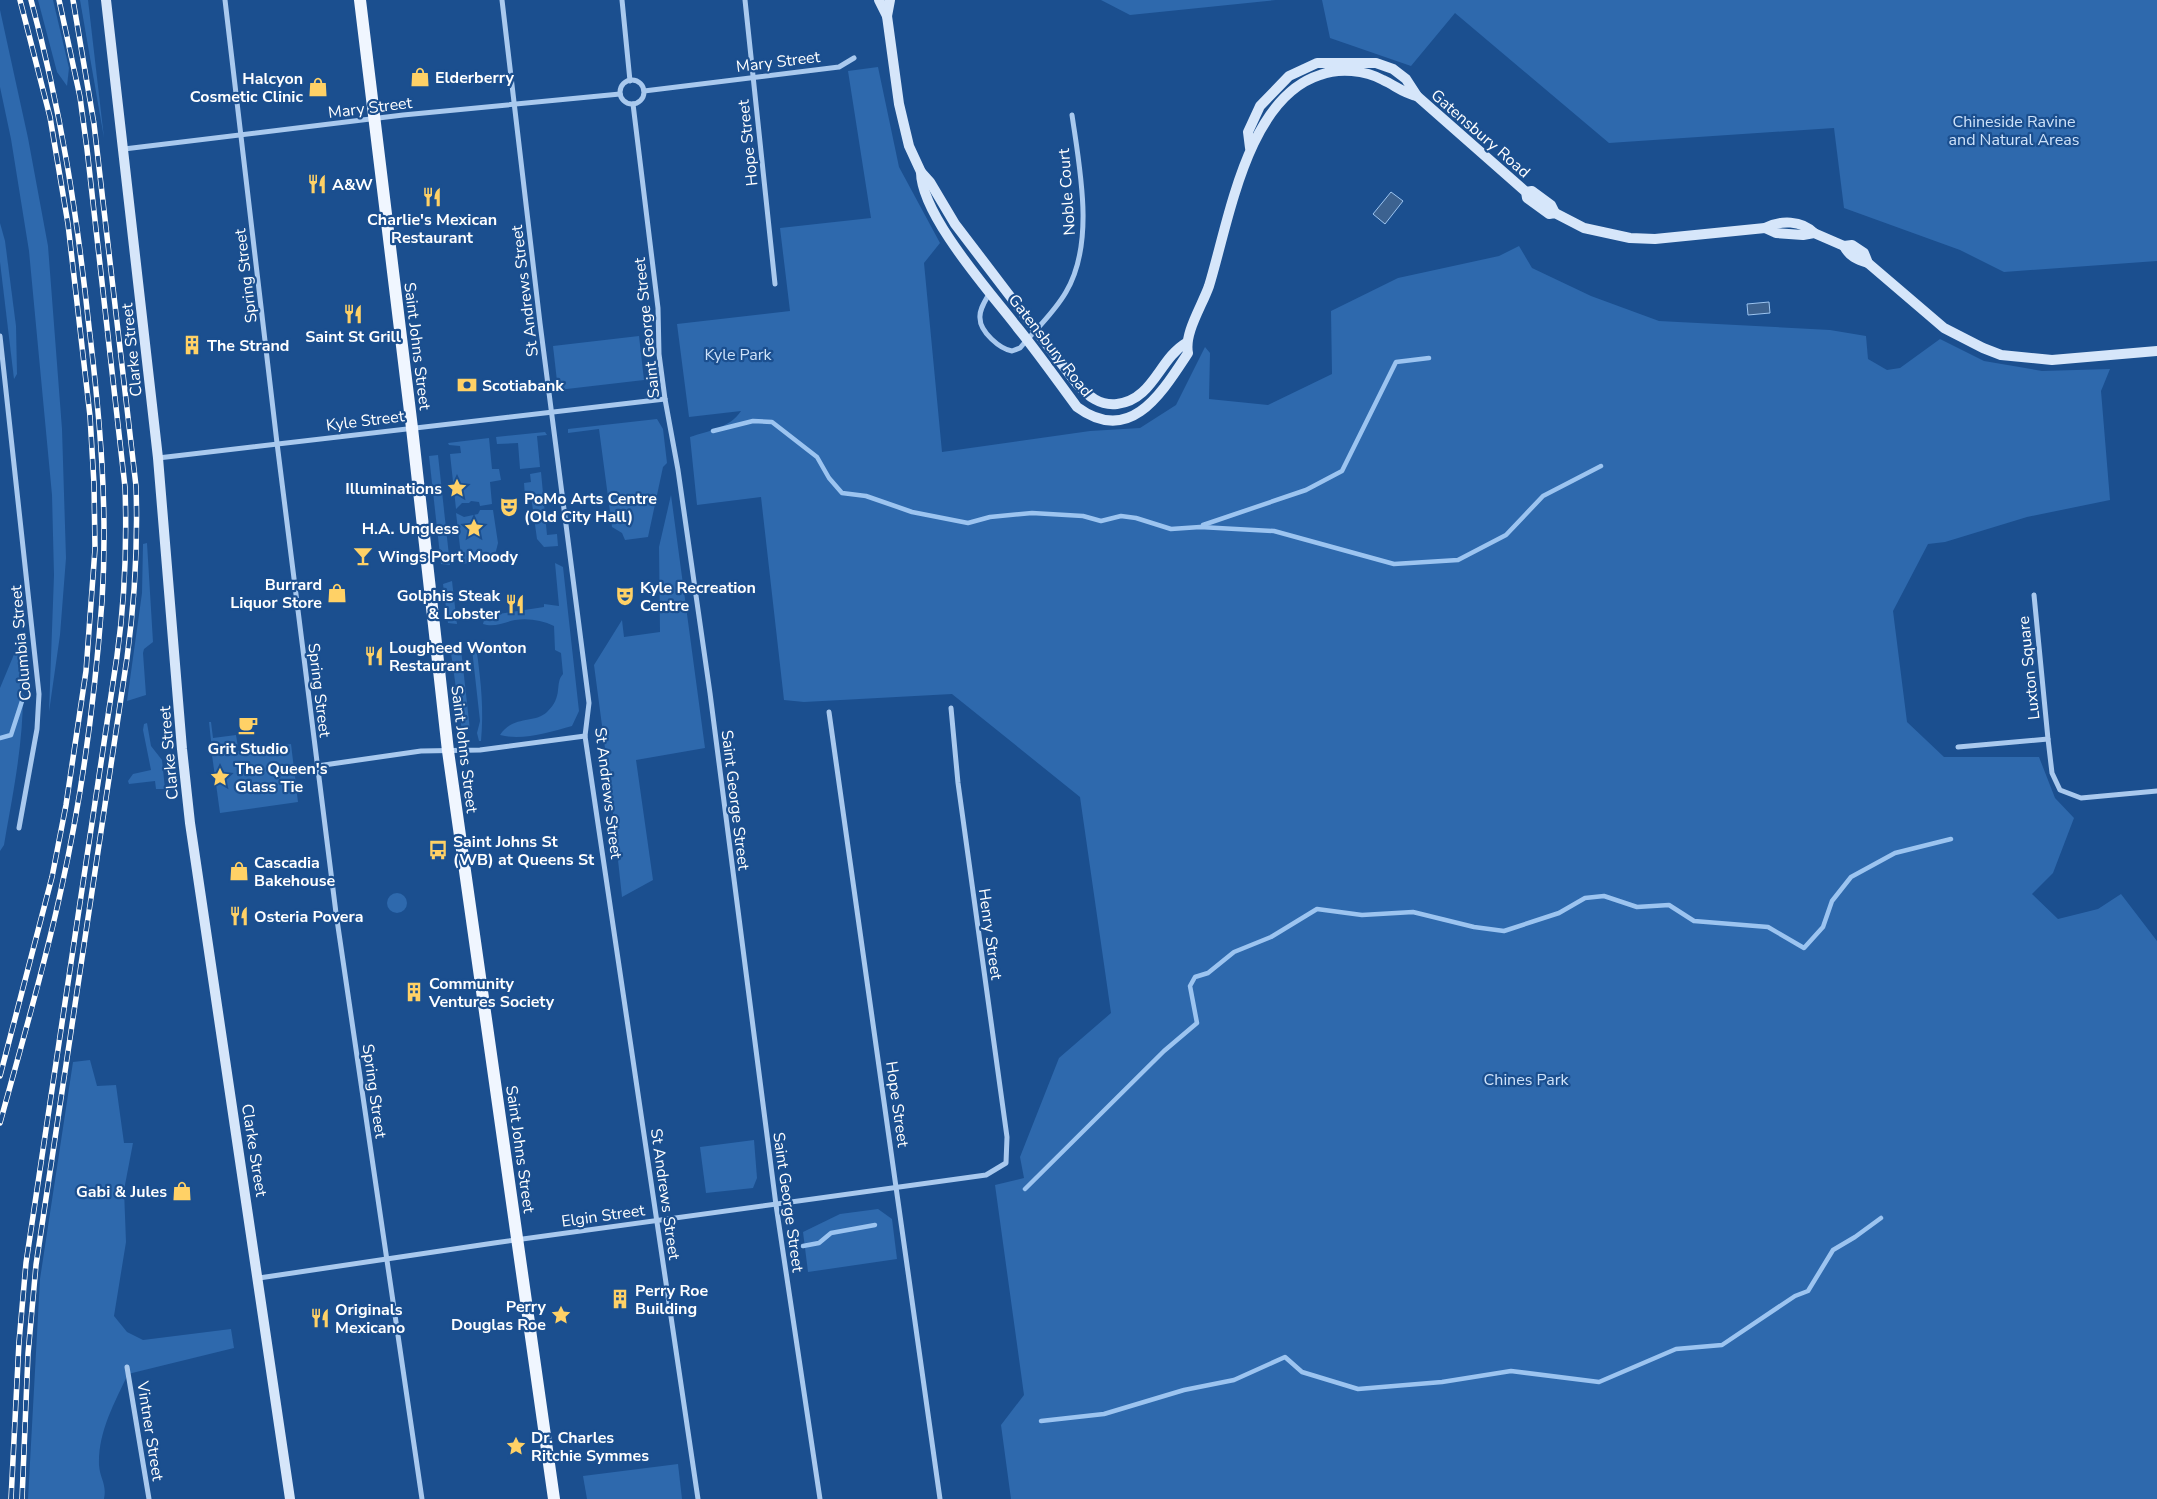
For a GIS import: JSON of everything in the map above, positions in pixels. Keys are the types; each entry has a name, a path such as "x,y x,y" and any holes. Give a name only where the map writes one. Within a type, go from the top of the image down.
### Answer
{"main road":[{"name":"Saint Johns Street","path":"360,0 412,428 448,751 554,1499"}],"street":[{"name":"Clarke Street","path":"106,0 158,458 182,749 193,846 259,1278 290,1499"},
{"name":"Spring Street","path":"225,0 277,443 337,922 422,1499"},
{"name":"St Andrews Street","path":"502,0 589,703 586,736 698,1499"},
{"path":"622,0 630,81"},
{"name":"Hope Street","path":"745,0 775,284"},
{"name":"Gatensbury Road","path":"879,0 887,16"},
{"name":"Gatensbury Road","path":"890,0 887,16 899,104 909,146 921,172 930,182 955,224 1076,384 1093,399 1108,404 1124,403 1142,393 1177,348 1186,342"},
{"name":"Mary Street","path":"644,91 753,76 839,67 854,58"},
{"name":"Gatensbury Road","path":"1250,148 1248,132 1260,106 1289,76 1317,63 1376,63 1393,69 1406,79 1417,96 1526,192 1532,191 1551,205 1555,214 1584,228 1630,238 1655,239 1765,228 1774,223 1790,222 1807,226 1814,233 1844,246 1852,244 1864,253 1868,263 1944,328 1982,348 2001,355 2052,360 2157,350"},
{"name":"Gatensbury Road","path":"921,172 921,186 942,226 990,292 1077,406 1095,418 1105,421 1135,416 1147,407 1164,388 1188,353 1186,342 1208,287 1250,148 1280,100 1298,85 1320,74 1342,72 1368,73 1384,80 1403,93 1417,96"},
{"path":"630,81 640,84 644,91 640,101 633,104 626,103 620,94 624,84 630,81"},
{"name":"Mary Street","path":"124,149 374,118 620,94"},
{"name":"Saint George Street","path":"633,104 658,308 659,354 665,399 678,470 708,683 776,1205 820,1499"},
{"name":"Noble Court","path":"1027,340 1067,292 1074,277 1082,242 1083,218 1072,115"},
{"path":"990,292 981,310 980,319 982,327 1004,350 1012,351 1020,348 1027,340"},
{"name":"Columbia Street","path":"0,336 39,694 37,728 19,828"},
{"name":"Kyle Street","path":"158,458 277,443 552,414 665,399"},
{"name":"Luxton Square","path":"2034,595 2052,773 2060,790 2081,798 2157,791"},
{"name":"Henry Street","path":"951,708 958,783 1007,1137 1006,1163"},
{"name":"Hope Street","path":"829,712 940,1499"},
{"path":"317,766 421,750 480,750 586,736"},
{"path":"1958,747 2048,739"},
{"name":"Elgin Street","path":"259,1278 986,1175 1006,1163"},
{"name":"Vintner Street","path":"127,1367 149,1499"}],"green space":[{"path":"38,0 53,0 69,68 67,86 57,72"},
{"path":"80,0 88,0 104,138"},
{"path":"1101,0 1276,0 1130,15"},
{"name":"Chineside Ravine and Natural Areas","path":"1322,0 2157,0 2157,261 2004,272 1960,250 1844,208 1834,128 1609,143 1455,13 1411,66 1330,38"},
{"path":"0,10 28,138 48,246 62,429 66,558 60,635 49,712 54,575 52,495 29,251 11,139 0,87"},
{"name":"Chines Park","path":"878,67 899,167 940,243 924,263 942,452 1090,431 1140,428 1176,405 1205,347 1210,353 1209,399 1268,405 1332,374 1331,311 1398,278 1499,256 1519,246 1532,268 1591,296 1659,321 1830,330 1866,336 1868,359 1887,370 1900,368 1940,339 1984,361 2042,371 2110,369 2101,391 2110,500 2027,517 1945,542 1928,544 1893,611 1907,722 1944,757 2039,757 2055,798 2074,818 2053,873 2032,894 2058,919 2098,909 2121,894 2157,941 2157,1499 1011,1499 1001,1425 1024,1395 995,1185 1024,1178 1020,1157 1059,1058 1111,1013 1080,797 952,694 804,702 784,700 761,497 697,505 690,437 725,425 741,411 689,417 677,324 790,311 780,228 871,218 848,71"},
{"path":"0,223 5,241 16,326 17,374 14,379 0,262"},
{"path":"639,336 644,380 558,390 553,346"},
{"path":"657,419 663,429 667,463 663,467 648,537 625,540 622,533 612,527 599,429 568,433 568,429"},
{"path":"545,432 547,435 537,436 540,467 520,469 518,443 497,444 496,437"},
{"path":"489,438 492,469 499,469 501,480 490,482 492,504 480,506 479,502 471,501 469,503 462,503 456,509 450,454 461,453 460,446 449,445 448,443"},
{"path":"438,455 450,565 441,564 429,456"},
{"path":"541,472 547,535 557,534 558,546 544,547 537,539 531,496 525,497 524,483 531,482 530,474"},
{"path":"671,495 705,748 636,760 653,880 622,897 594,665 622,620 624,637 660,632 659,547"},
{"path":"480,510 493,510 498,543 495,555 491,559 462,564 456,513 464,517 478,514"},
{"path":"147,543 153,642 144,649 143,653 146,695 127,701 142,593 143,544"},
{"path":"555,563 563,567 579,711 572,726 527,736 509,737 500,735 505,729 517,722 542,716 552,706 557,696 560,678 563,674 561,653 555,650 554,626 540,621 525,619 487,625 483,624 485,616 544,607 544,604 559,606"},
{"path":"452,581 457,624 448,623 443,584"},
{"path":"461,649 470,730 462,731 451,653"},
{"path":"472,649 477,653 481,686 481,741 479,741 477,733 480,721"},
{"path":"21,650 23,701 20,748 4,845 0,851 0,688 15,652"},
{"path":"209,722 211,722 213,738 236,735 238,747 212,750"},
{"path":"147,723 151,746 162,760 165,789 156,789 155,781 129,784 128,781 133,774 151,770 143,730 144,724"},
{"path":"291,744 298,802 220,813 212,755"},
{"path":"397,893 404,896 407,903 404,910 397,913 390,910 387,903 390,896"},
{"path":"90,1060 97,1086 116,1085 124,1143 133,1143 124,1190 126,1242 114,1316 127,1332 143,1340 231,1329 234,1348 128,1374 112,1407 101,1441 99,1465 105,1489 104,1499 28,1499 40,1279 73,1062"},
{"path":"754,1140 757,1178 753,1188 706,1193 700,1147"},
{"path":"878,1209 892,1219 897,1259 808,1272 803,1232 840,1214"},
{"path":"678,1464 682,1499 587,1499 583,1476"}],"shaded area":[{"path":"1391,192 1403,201 1385,224 1373,214"},
{"path":"1769,302 1770,313 1748,315 1747,304"}],"waterway":[{"path":"1203,525 1306,490 1342,471 1396,362 1429,358"},
{"path":"713,431 753,421 772,422 817,457 829,478 842,493 866,496 912,512 968,523 990,517 1032,513 1083,516 1101,521 1121,516 1136,518 1171,529 1200,527 1274,531 1394,564 1458,560 1506,535 1543,496 1601,466"},
{"path":"0,738 11,735 23,698"},
{"path":"1025,1189 1164,1051 1197,1023 1190,986 1195,977 1208,973 1234,952 1271,937 1317,909 1362,915 1413,912 1474,927 1504,931 1559,913 1585,898 1604,896 1637,907 1669,905 1694,921 1768,927 1804,948 1823,927 1832,901 1851,877 1895,853 1951,839"},
{"path":"1041,1421 1104,1414 1184,1390 1234,1380 1285,1357 1302,1372 1358,1389 1442,1382 1511,1371 1599,1382 1676,1349 1722,1345 1795,1296 1808,1291 1833,1250 1881,1218"},
{"path":"803,1246 819,1243 831,1233 875,1225"}],"railway":[{"path":"0,1076 52,877 66,805 86,671 95,549 90,416 68,224 50,117 20,0"},
{"path":"0,1123 47,949 69,855 87,746 96,673 104,567 100,429 79,244 67,162 42,41 31,0"},
{"path":"11,1499 19,1342 26,1263 117,656 124,593 125,487 80,97 59,0"},
{"path":"22,1499 28,1354 36,1265 127,658 134,593 137,529 136,486 94,124 73,0"}],"place":[{"name":"Elderberry","path":"420,77"},
{"name":"Halcyon Cosmetic Clinic","path":"318,87"},
{"name":"A&W","path":"317,184"},
{"name":"Charlie's Mexican Restaurant","path":"432,197"},
{"name":"Saint St Grill","path":"353,314"},
{"name":"The Strand","path":"192,345"},
{"name":"Scotiabank","path":"467,385"},
{"name":"Illuminations","path":"457,488"},
{"name":"PoMo Arts Centre (Old City Hall)","path":"509,507"},
{"name":"H.A. Ungless","path":"474,528"},
{"name":"Wings Port Moody","path":"363,556"},
{"name":"Burrard Liquor Store","path":"337,593"},
{"name":"Kyle Recreation Centre","path":"625,596"},
{"name":"Golphis Steak & Lobster","path":"515,604"},
{"name":"Lougheed Wonton Restaurant","path":"374,656"},
{"name":"Grit Studio","path":"248,725"},
{"name":"The Queen's Glass Tie","path":"220,777"},
{"name":"Saint Johns St (WB) at Queens St","path":"438,850"},
{"name":"Cascadia Bakehouse","path":"239,871"},
{"name":"Osteria Povera","path":"239,916"},
{"name":"Community Ventures Society","path":"414,992"},
{"name":"Gabi & Jules","path":"182,1191"},
{"name":"Perry Roe Building","path":"620,1299"},
{"name":"Perry Douglas Roe","path":"561,1315"},
{"name":"Originals Mexicano","path":"320,1318"},
{"name":"Dr. Charles Ritchie Symmes","path":"516,1446"}],"park label":[{"name":"Kyle Park","path":"738,354"}]}
